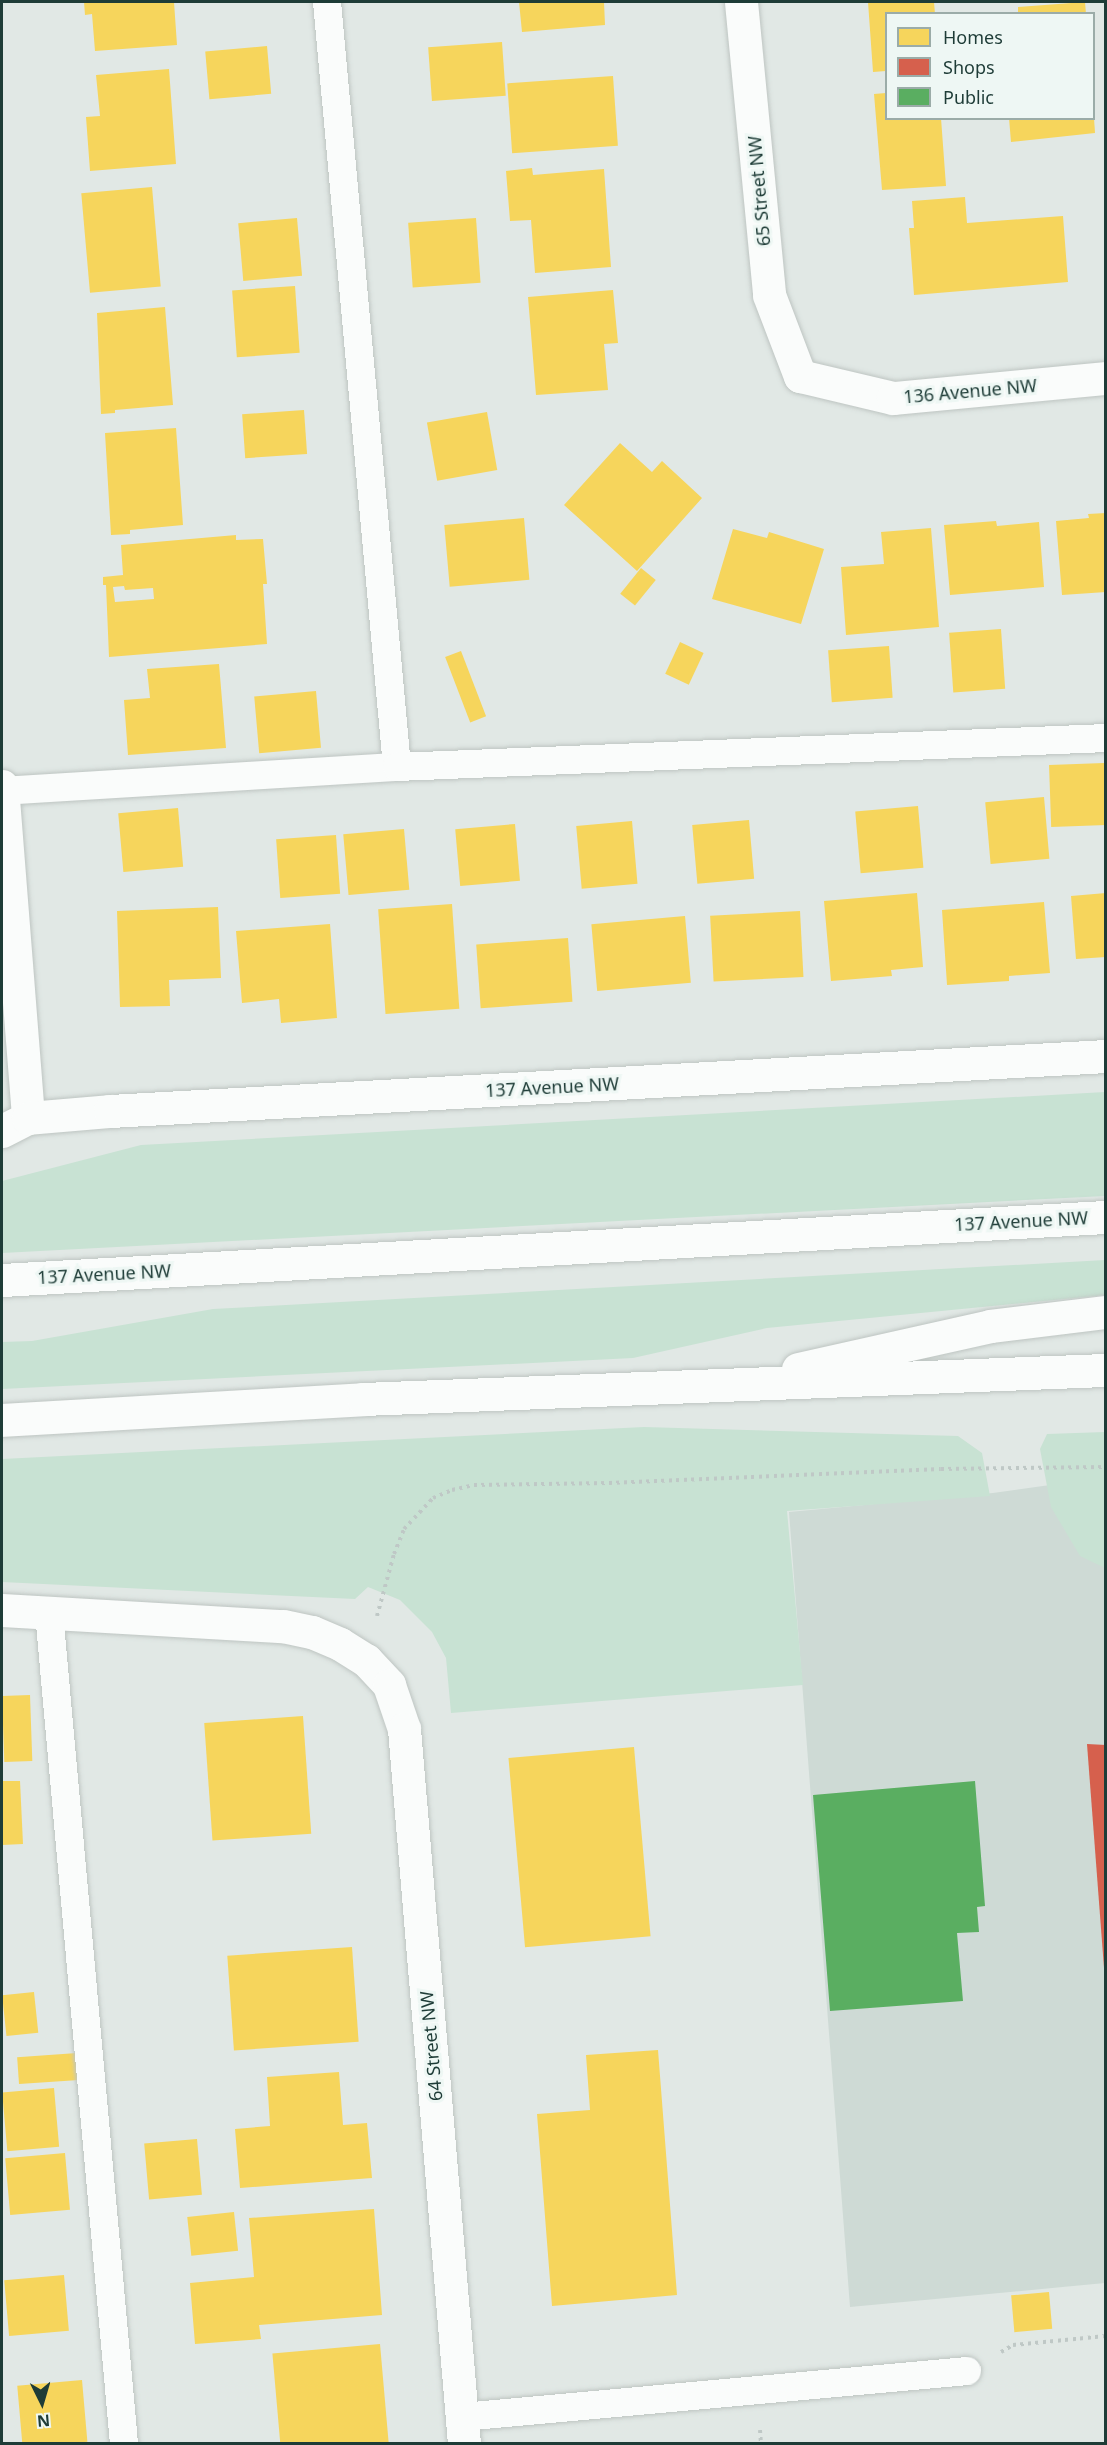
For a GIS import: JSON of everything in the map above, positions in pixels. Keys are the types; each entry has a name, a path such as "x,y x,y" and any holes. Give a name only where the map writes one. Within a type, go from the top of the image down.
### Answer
{"street":[{"name":"65 Street NW","path":"741,2 769,295 800,376"},
{"name":"136 Avenue NW","path":"800,376 893,398 1106,378"},
{"path":"2,786 15,1125"},
{"name":"137 Avenue NW","path":"15,1125 122,1110 1106,1056"},
{"name":"137 Avenue NW","path":"2,1280 1106,1216"},
{"path":"720,1386 990,1326 1106,1312"},
{"path":"2,1420 363,1399 1106,1370"},
{"path":"2,1610 283,1626 312,1632 340,1644 366,1660"},
{"name":"64 Street NW","path":"366,1660 389,1685 404,1730 463,2430"}],"lane":[{"path":"327,2 397,767"},
{"path":"2,791 397,767 1106,738"},
{"path":"49,1613 124,2444"},
{"path":"463,2430 967,2371"}],"path":[{"path":"366,1660 394,1554 404,1529 433,1498 452,1490 474,1485 597,1483 941,1469 1106,1467"},
{"path":"967,2371 1013,2345 1106,2336"}],"shaded area":[{"path":"1086,1480 1105,1482 1105,2283 850,2307 789,1512 993,1493"}],"green space":[{"path":"1105,1092 1105,1196 2,1253 2,1181 141,1145"},
{"path":"1105,1260 1105,1295 767,1328 633,1358 2,1389 2,1342 32,1341 213,1309"},
{"path":"644,1427 958,1436 982,1453 990,1496 787,1511 803,1685 451,1713 446,1658 432,1632 400,1600 368,1587 355,1599 2,1582 2,1459"},
{"path":"1106,1432 1105,1568 1080,1556 1051,1507 1040,1449 1047,1434"}],"building: Homes":[{"path":"84,2 174,2 177,45 95,51 92,14 85,15"},
{"path":"519,2 604,2 605,25 522,32"},
{"path":"868,2 934,2 935,12 885,12 885,71 873,72"},
{"path":"1085,2 1086,12 1018,12 1018,7"},
{"path":"502,42 506,96 432,101 428,47"},
{"path":"267,46 271,94 209,99 205,51"},
{"path":"169,69 176,164 90,171 86,117 100,116 96,75"},
{"path":"613,76 618,146 512,153 507,83"},
{"path":"885,93 885,120 941,120 946,186 882,190 874,94"},
{"path":"1009,120 1094,120 1095,133 1011,142"},
{"path":"532,168 533,175 604,169 611,267 535,273 531,220 510,221 506,171"},
{"path":"152,187 161,287 90,293 81,193"},
{"path":"965,197 967,223 1063,216 1068,282 914,295 909,228 914,228 912,201"},
{"path":"297,218 302,276 243,281 238,223"},
{"path":"476,218 481,283 413,288 408,223"},
{"path":"295,286 300,353 237,357 232,290"},
{"path":"613,290 618,343 604,344 608,390 536,395 528,297"},
{"path":"165,307 173,405 115,410 115,413 101,414 97,313"},
{"path":"304,410 307,454 245,458 242,414"},
{"path":"487,412 497,470 437,481 427,423"},
{"path":"176,428 183,525 130,530 130,534 111,535 105,433"},
{"path":"620,443 652,472 662,461 702,498 637,571 564,505"},
{"path":"1106,513 1106,592 1062,595 1056,521 1089,518 1088,514"},
{"path":"524,518 529,580 450,587 444,525"},
{"path":"996,521 997,526 1039,522 1044,587 950,595 944,525"},
{"path":"931,528 939,627 846,635 841,567 884,564 881,532"},
{"path":"733,529 767,538 769,532 824,549 801,624 712,599"},
{"path":"236,535 236,540 263,539 267,584 263,584 267,644 109,657 106,585 103,585 103,577 123,575 121,545","holes":["124,586 125,590 153,588 154,599 115,602 113,587"]},
{"path":"641,568 656,580 635,606 620,594"},
{"path":"1001,629 1005,689 953,692 949,633"},
{"path":"680,642 704,653 689,685 665,674"},
{"path":"889,646 893,698 832,702 828,650"},
{"path":"461,651 486,716 470,722 445,657"},
{"path":"219,664 226,748 128,755 124,700 150,698 147,669"},
{"path":"316,691 321,748 259,753 254,696"},
{"path":"1104,763 1106,825 1051,827 1049,765"},
{"path":"1044,797 1049,859 991,864 985,802"},
{"path":"918,806 923,868 861,873 855,811"},
{"path":"178,808 183,867 123,872 118,813"},
{"path":"749,820 754,879 697,884 692,825"},
{"path":"632,821 637,884 582,889 576,826"},
{"path":"515,824 520,881 460,886 455,829"},
{"path":"404,829 409,890 349,895 343,834"},
{"path":"336,835 340,894 280,898 276,839"},
{"path":"917,893 923,967 891,970 892,976 831,981 824,901"},
{"path":"1106,893 1106,957 1076,959 1071,896"},
{"path":"1044,902 1050,973 1009,976 1009,981 947,985 942,910"},
{"path":"452,904 459,1009 386,1014 378,909"},
{"path":"218,907 221,978 169,980 170,1006 120,1007 117,911"},
{"path":"800,911 803,977 714,982 710,916"},
{"path":"685,916 691,983 597,991 591,924"},
{"path":"330,924 337,1018 281,1023 279,999 242,1003 236,931"},
{"path":"568,938 572,1002 481,1008 476,944"},
{"path":"30,1695 32,1761 4,1762 2,1696"},
{"path":"303,1716 311,1834 212,1841 204,1723"},
{"path":"634,1747 651,1936 525,1947 508,1758"},
{"path":"2,1781 20,1781 23,1844 2,1845"},
{"path":"352,1947 359,2042 234,2050 227,1956"},
{"path":"34,1992 38,2033 6,2036 2,1995"},
{"path":"658,2050 677,2295 552,2306 537,2114 590,2110 586,2055"},
{"path":"77,2053 79,2080 19,2084 17,2057"},
{"path":"339,2072 343,2125 367,2123 372,2178 240,2188 235,2129 270,2126 267,2077"},
{"path":"54,2088 59,2147 7,2151 2,2093"},
{"path":"197,2139 202,2195 149,2199 144,2144"},
{"path":"65,2153 70,2210 10,2215 5,2158"},
{"path":"374,2209 382,2315 259,2325 261,2339 195,2344 190,2283 254,2277 249,2218"},
{"path":"234,2212 238,2251 191,2256 187,2217"},
{"path":"64,2275 69,2331 9,2336 4,2280"},
{"path":"1049,2292 1052,2329 1014,2332 1011,2295"},
{"path":"380,2344 389,2444 280,2444 272,2353"},
{"path":"82,2380 87,2442 22,2444 17,2386"}],"building: Shops":[{"path":"1087,1744 1106,1745 1106,1968 1104,1968"}],"building: Public":[{"path":"975,1781 985,1906 977,1907 979,1932 957,1933 963,2001 830,2011 813,1795"}]}
